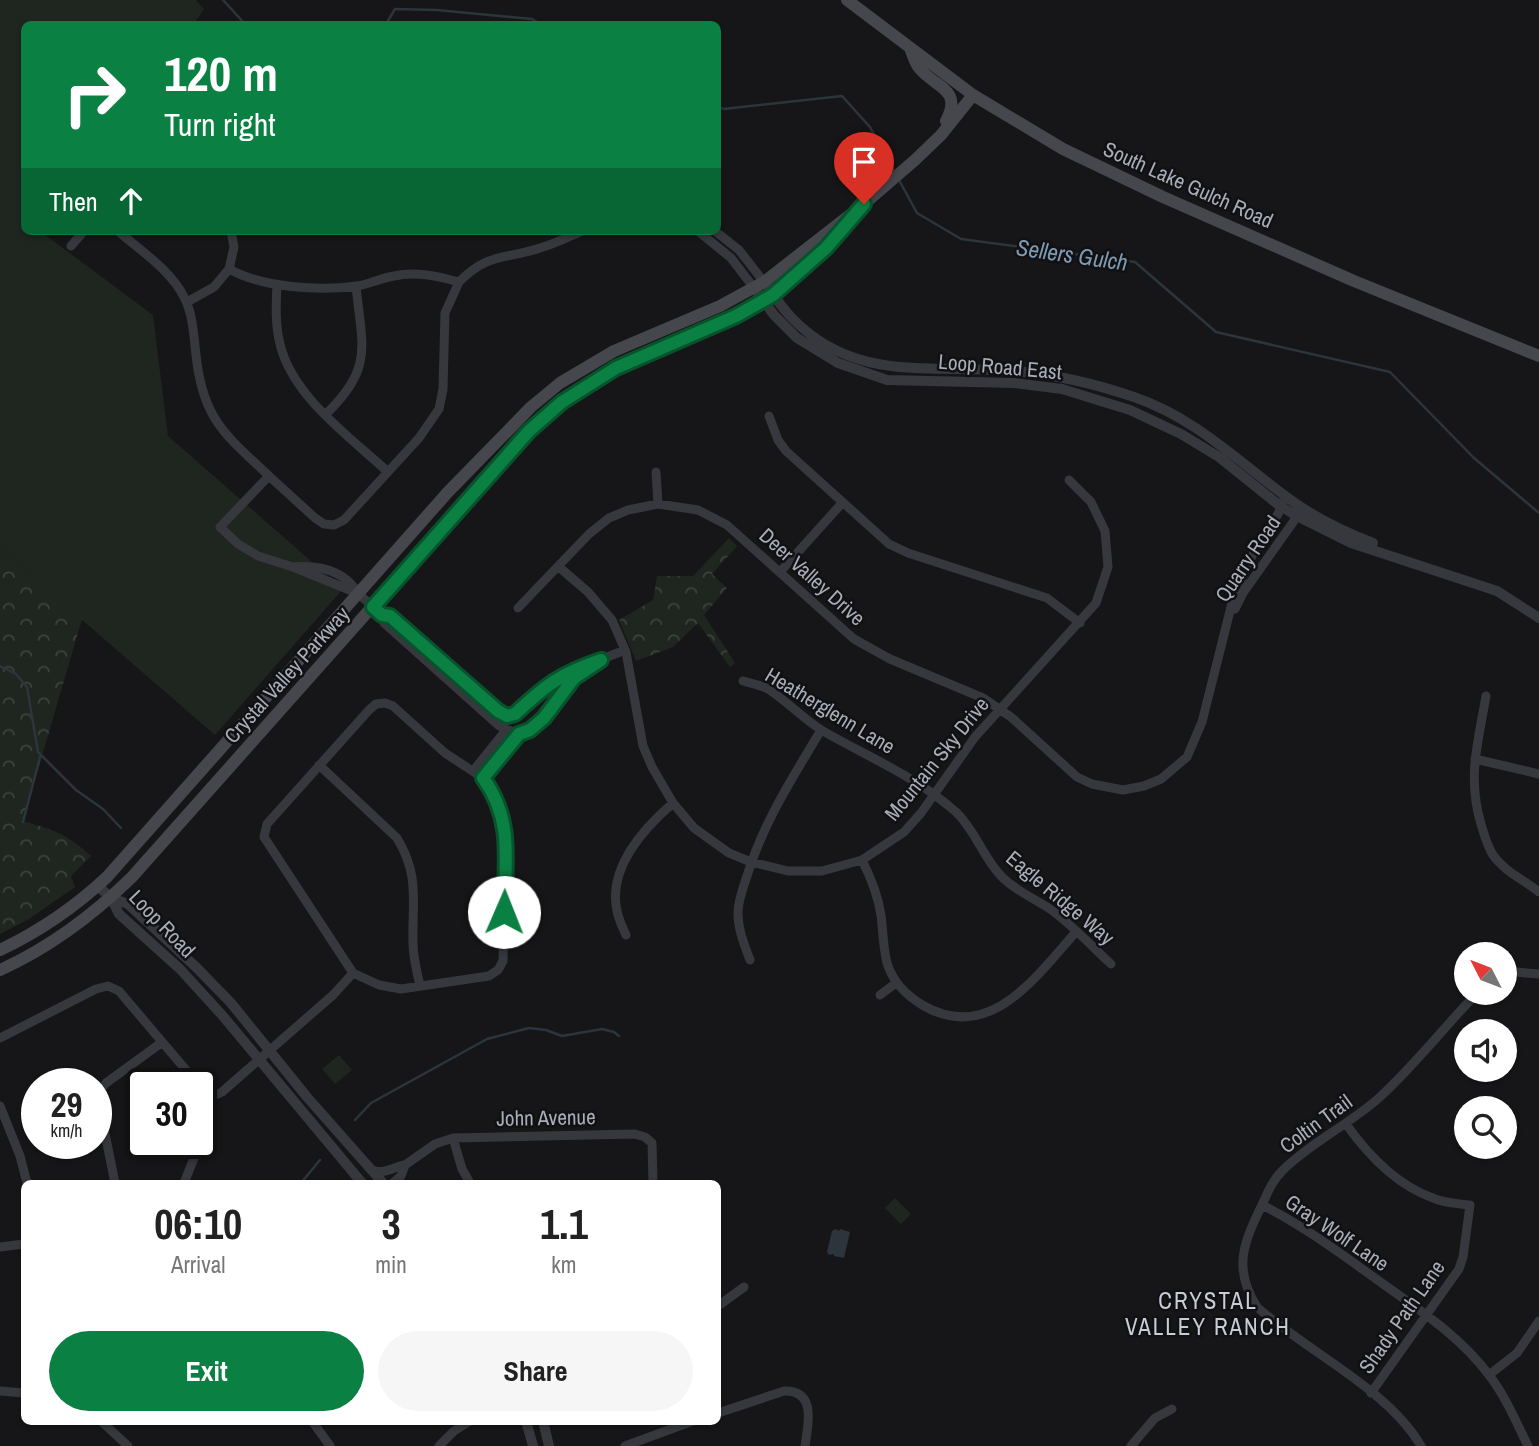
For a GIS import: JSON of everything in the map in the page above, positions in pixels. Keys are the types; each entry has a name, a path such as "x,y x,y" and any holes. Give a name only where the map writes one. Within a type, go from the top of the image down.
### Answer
{"main road":[{"name":"South Lake Gulch Road","path":"847,0 973,95 1063,149 1163,197 1354,281 1539,356"},
{"path":"910,48 918,68 943,87 952,100 952,110 941,135"},
{"name":"Crystal Valley Parkway","path":"0,950 48,924 98,886 448,492 545,395 614,351 720,306 759,285 864,204 915,160 941,135 973,95"},
{"path":"941,135 950,131 969,112 993,107"},
{"name":"Crystal Valley Parkway","path":"0,970 54,942 90,916 132,877 377,611 523,438 562,402 616,368 727,320 768,298 826,248 864,204"}],"street":[{"path":"71,246 81,235"},
{"path":"123,235 167,273 187,302 200,384 212,417 224,434 314,518 324,524 334,525 344,520 419,438 439,409 443,389 445,313 458,282 481,263 496,257 538,249 572,235"},
{"path":"187,302 214,287 229,270 234,247 232,235"},
{"path":"703,235 759,285"},
{"path":"720,235 738,250 759,285"},
{"path":"229,270 257,282 277,284 356,286 407,274 437,276 458,282"},
{"path":"277,284 276,316 280,346 292,376 311,399 388,472"},
{"name":"Loop Road East","path":"759,285 797,338 824,356 854,370 887,380 1014,383 1062,389 1130,410 1181,434 1351,543 1497,591 1539,618"},
{"path":"326,414 354,382 363,354 356,286"},
{"path":"769,416 778,440 786,451 873,531 898,548 1047,598 1080,623"},
{"path":"656,472 658,504"},
{"path":"269,476 220,527 238,544 258,556 293,567 309,565 348,580 377,611 384,623 506,730 519,734"},
{"name":"Mountain Sky Drive","path":"559,567 588,593 612,620 625,650 643,746 673,803 694,828 710,842 751,862 788,871 822,871 862,860 904,832 975,737 1096,603 1108,567 1105,531 1091,502 1069,480"},
{"name":"Quarry Road","path":"1229,620 1240,579 1283,501"},
{"path":"780,572 843,502"},
{"name":"Deer Valley Drive","path":"518,608 589,534 609,518 628,510 658,504 682,506 713,516 727,525 863,645 983,698 1077,776 1092,784 1123,790 1161,779 1176,768 1191,749 1202,722 1229,620"},
{"name":"Quarry Road","path":"1229,620 1243,593 1300,512"},
{"path":"377,611 390,616 507,716 515,714 551,681 625,650"},
{"path":"483,778 519,734 536,726 574,678 601,660"},
{"name":"Heatherglenn Lane","path":"743,681 767,688 821,730 897,771 934,795"},
{"path":"1486,696 1475,759 1473,787 1477,811 1493,855 1539,892"},
{"path":"376,704 393,706 445,753 473,771 483,778 494,793 504,822 503,961 498,970 489,975 401,989 379,985 353,973 264,837 263,831 267,824 376,704"},
{"path":"473,771 506,730"},
{"path":"750,960 740,937 738,913 751,862 772,813 821,730"},
{"path":"1475,759 1539,774"},
{"path":"319,765 397,838 406,853 412,868 413,946 420,986"},
{"name":"Eagle Ridge Way","path":"934,795 971,830 988,860 1002,877 1048,908 1111,964"},
{"path":"626,935 617,913 617,888 623,864 633,843 650,823 673,803"},
{"path":"862,860 876,891 887,964 896,983 906,994 933,1011 951,1016 987,1013 1006,1004 1021,993 1076,932"},
{"path":"98,886 111,898"},
{"name":"Loop Road","path":"111,898 128,904 197,968 380,1180"},
{"name":"Loop Road","path":"111,898 119,914 180,969 222,1015 257,1061 359,1180"},
{"path":"1517,972 1539,974"},
{"path":"217,1094 333,995 353,973"},
{"path":"880,995 896,983"},
{"path":"0,1038 96,989 108,986 119,991 184,1068"},
{"name":"Coltin Trail","path":"1421,1446 1406,1424 1371,1393 1257,1307 1248,1292 1242,1260 1244,1243 1271,1185 1284,1168 1346,1124 1388,1088 1466,1005"},
{"path":"114,1180 97,1094 106,1083 161,1043"},
{"path":"0,1106 20,1156 26,1180"},
{"name":"Shady Path Lane","path":"1346,1124 1369,1155 1413,1188 1434,1199 1470,1205 1463,1257 1452,1280 1371,1393"},
{"name":"John Avenue","path":"372,1170 386,1172 405,1166 435,1144 453,1138 635,1134 652,1143 653,1180"},
{"path":"453,1138 462,1169 468,1180"},
{"path":"185,1180 194,1159"},
{"name":"John Avenue","path":"396,1180 405,1166"},
{"name":"Gray Wolf Lane","path":"1262,1205 1305,1228 1426,1315 1460,1343 1489,1375 1508,1405 1528,1446"},
{"path":"0,1247 21,1244"},
{"path":"721,1304 744,1287"},
{"path":"1489,1375 1517,1353 1539,1321"},
{"path":"0,1391 21,1393"},
{"path":"721,1412 784,1391 796,1393 804,1399 809,1409 805,1446"},
{"path":"1130,1446 1155,1418 1172,1409"},
{"path":"105,1425 128,1446"},
{"path":"315,1425 330,1446"},
{"path":"439,1446 464,1425"},
{"path":"527,1425 533,1446"},
{"path":"544,1425 549,1446"},
{"path":"625,1446 675,1425"}],"green space":[{"path":"0,0 196,0 204,9 196,21 21,21 21,235 45,235 153,315 168,436 343,589 215,735 0,549"},
{"path":"729,538 737,546 712,574 727,588 704,615 735,663 730,667 698,623 673,647 636,661 619,620 653,600 657,576 693,576"},
{"path":"0,549 82,619 23,821 59,833 91,856 71,876 75,887 29,919 0,934"},
{"path":"339,1055 352,1070 335,1084 322,1069"},
{"path":"895,1198 911,1214 901,1224 885,1208"}],"shaded area":[{"path":"836,1229 850,1232 844,1258 829,1255 827,1252 832,1231"}],"waterway":[{"name":"Sellers Gulch","path":"223,0 242,21"},
{"name":"Sellers Gulch","path":"388,21 395,9 437,10 535,21"},
{"name":"Sellers Gulch","path":"721,108 842,96 870,127 894,171"},
{"name":"Sellers Gulch","path":"899,180 917,213 961,239 1135,262 1216,332 1390,372 1474,458 1539,513"},
{"path":"0,666 16,674 27,687 38,752 76,790 103,809 121,828"},
{"path":"23,822 40,757"},
{"path":"355,1120 371,1103 487,1039 529,1028 562,1036 602,1029 619,1036"},
{"path":"303,1180 320,1160"}],"district":[{"name":"CRYSTAL VALLEY RANCH","path":"1208,1314"}],"route":[{"path":"504,912 504,822 494,793 483,778 519,734 530,730 544,718 567,685 601,660 551,681 515,714 507,716 390,616 382,615 373,607 529,431 562,402 616,368 736,316 773,295 826,248 864,204"}]}
